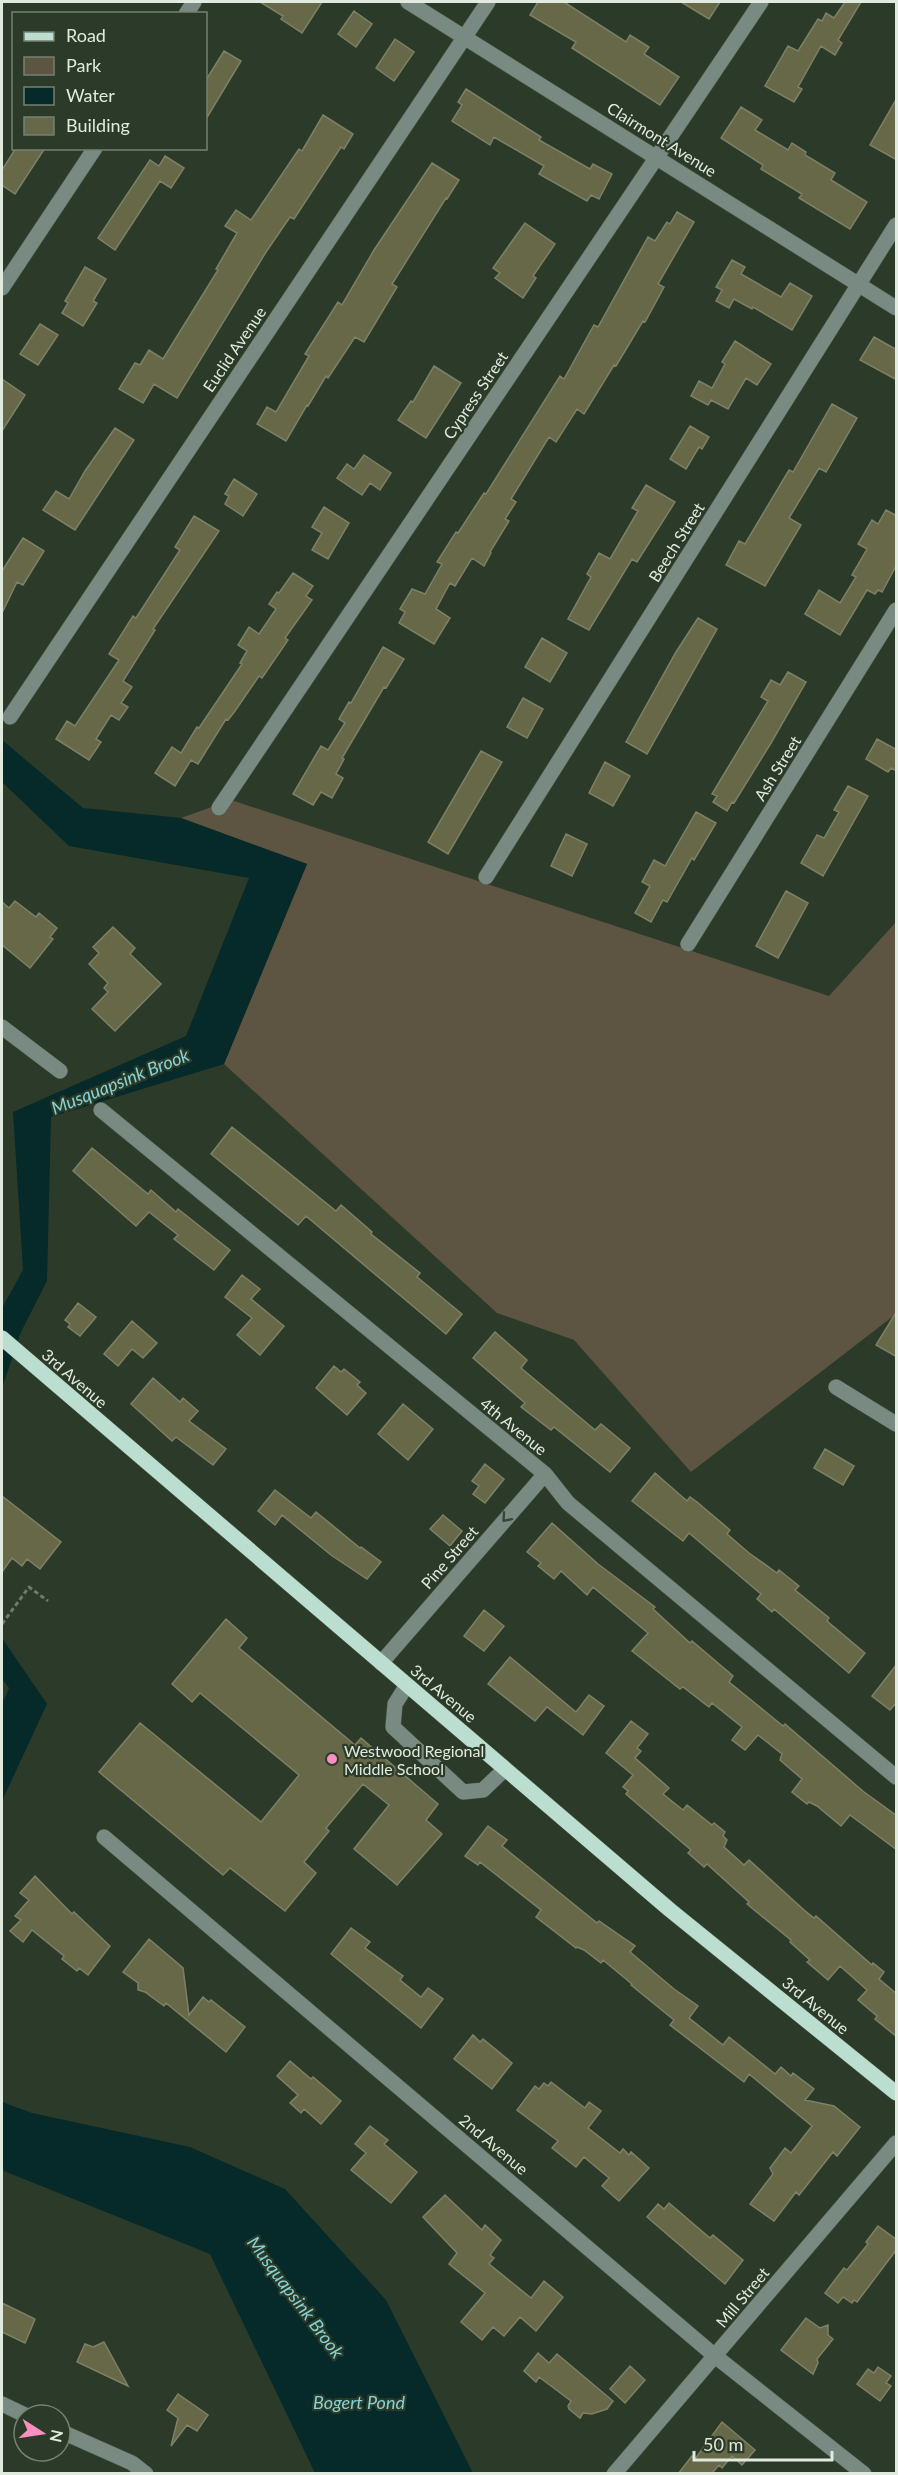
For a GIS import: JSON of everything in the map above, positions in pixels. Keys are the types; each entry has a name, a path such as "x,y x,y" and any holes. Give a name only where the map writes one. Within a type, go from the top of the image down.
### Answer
{"main road":[{"name":"3rd Avenue","path":"2,1338 670,1910 897,2093"}],"street":[{"name":"Clairmont Avenue","path":"408,2 897,308"},
{"name":"Euclid Avenue","path":"10,717 488,2"},
{"name":"Cypress Street","path":"219,808 761,2"},
{"path":"2,288 94,150"},
{"name":"Beech Street","path":"486,877 897,225"},
{"name":"Ash Street","path":"688,944 897,610"},
{"path":"2,1027 60,1071"},
{"name":"4th Avenue","path":"101,1110 545,1474 568,1503 897,1777"},
{"path":"836,1387 897,1424"},
{"name":"Pine Street","path":"381,1663 545,1474"},
{"path":"407,1685 395,1704 393,1727 463,1792 483,1790 505,1769"},
{"name":"2nd Avenue","path":"104,1837 715,2356 864,2474"},
{"name":"Mill Street","path":"614,2474 897,2143"},
{"path":"72,2437 140,2471"}],"path":[{"path":"2,1624 29,1587 48,1601"}],"green space":[{"path":"231,800 829,996 896,922 896,1314 691,1472 574,1340 497,1313 224,1064 307,864 181,818"}],"water":[{"name":"Musquapsink Brook","path":"2,740 83,808 181,818 307,864 224,1064 51,1117 47,1281 21,1332 2,1388 2,1308 23,1270 13,1112 186,1036 249,878 69,846 2,782"},
{"path":"2,1638 47,1704 2,1801 2,1704 9,1688 2,1679"},
{"name":"Bogert Pond","path":"2,2102 32,2113 190,2147 285,2189 386,2300 473,2473 315,2473 210,2254 4,2171"}],"building":[{"path":"260,2 322,2 302,33 281,19 283,16"},
{"path":"538,2 564,2 626,42 630,35 649,47 644,54 679,77 660,105 572,48 576,42 530,15"},
{"path":"681,2 720,2 709,19"},
{"path":"845,2 861,2 838,40 842,43 835,55 821,46 798,87 802,89 794,102 765,86 788,46 798,51 818,19 822,21 826,13 834,18"},
{"path":"354,11 372,24 356,47 338,34"},
{"path":"395,39 414,52 394,81 376,68"},
{"path":"224,51 241,61 207,117 207,78"},
{"path":"466,89 541,137 539,140 590,169 593,164 612,174 599,199 591,195 587,201 539,174 544,166 494,137 490,145 452,121 462,105 458,102"},
{"path":"897,98 897,160 870,145"},
{"path":"741,107 762,120 755,130 788,150 792,143 806,152 805,155 835,173 831,180 867,202 850,229 799,198 802,194 761,169 763,165 721,138"},
{"path":"323,115 353,134 344,149 341,147 294,219 290,217 266,252 177,398 154,384 143,403 119,389 135,363 140,365 149,350 163,359 218,270 216,269 237,233 225,226 236,210 251,220 299,149 302,151"},
{"path":"15,150 44,150 15,194 2,185 2,170"},
{"path":"165,156 184,168 171,188 160,181 115,250 98,238 150,160 159,166"},
{"path":"432,163 459,180 392,284 397,287 364,342 355,337 328,378 326,376 286,441 257,424 267,407 276,412 309,356 305,354 338,302 342,305 374,250"},
{"path":"677,212 694,222 658,284 664,287 645,322 643,321 584,414 577,409 556,442 549,437 511,499 516,502 505,519 509,521 484,566 472,558 455,586 450,583 436,609 450,618 434,644 399,623 405,612 400,609 412,589 425,594 442,564 437,562 484,493 486,494 560,376 564,379 594,325 598,327 648,237 655,241 667,222 670,224"},
{"path":"525,223 555,244 533,276 536,278 523,298 495,278 500,273 493,268"},
{"path":"732,260 745,267 741,274 781,297 790,283 812,296 792,330 753,307 752,309 734,299 729,308 716,301 722,290 716,287"},
{"path":"85,267 106,279 93,301 97,303 83,326 62,313 68,303 65,301"},
{"path":"40,324 58,335 38,365 20,354"},
{"path":"874,337 897,350 897,380 860,360"},
{"path":"735,341 771,364 757,385 746,378 728,409 711,400 708,405 691,396 699,381 712,388 725,364 722,362"},
{"path":"434,366 461,383 426,438 398,420 411,401 413,402"},
{"path":"2,379 25,395 2,431"},
{"path":"832,404 857,418 826,472 819,468 789,518 801,525 765,586 726,565 739,541 745,544 789,470 793,472"},
{"path":"690,426 709,437 702,449 699,447 686,469 670,459"},
{"path":"115,428 134,440 75,530 43,510 56,491 69,499"},
{"path":"364,455 391,473 380,490 370,483 362,495 337,478 347,464 354,469"},
{"path":"234,479 257,494 243,516 225,504 229,496 225,494"},
{"path":"646,485 675,502 637,562 632,559 589,630 568,619 591,577 587,574 599,553 610,559 638,511 632,508"},
{"path":"324,507 349,523 328,559 312,550 322,533 312,527"},
{"path":"886,510 897,516 897,564 882,592 878,590 875,594 867,590 840,635 805,614 819,590 840,603 856,577 852,575 867,549 858,544 872,520 878,524"},
{"path":"194,516 219,531 153,629 155,630 123,681 132,687 121,703 128,707 119,720 111,715 96,739 101,742 89,760 56,739 67,721 75,726 119,660 109,654 133,616 136,618 180,550 175,547"},
{"path":"23,538 44,551 23,585 17,582 2,613 2,571"},
{"path":"293,573 313,586 306,596 312,600 285,638 288,640 262,678 259,676 235,711 228,720 226,719 198,764 191,760 175,786 155,773 172,747 181,753 197,727 199,728 242,664 240,663 247,651 238,645 249,627 259,634 276,609 269,604"},
{"path":"698,618 717,629 647,754 626,742 676,652"},
{"path":"542,638 567,653 550,682 525,667"},
{"path":"383,647 404,659 386,688 384,687 342,758 344,759 336,774 343,778 332,798 321,792 313,805 293,794 321,746 328,750 345,723 339,719 349,702 351,703"},
{"path":"788,672 806,682 771,743 727,811 713,802 717,796 712,794 768,701 761,697 771,680 780,685"},
{"path":"523,698 543,709 527,738 507,727"},
{"path":"877,739 897,750 897,771 891,768 888,772 866,759"},
{"path":"481,751 502,762 448,854 428,842"},
{"path":"605,762 630,776 613,806 589,793"},
{"path":"848,786 868,796 823,876 801,863 817,835 824,838 839,812 834,810"},
{"path":"696,812 716,823 694,860 692,858 667,902 663,900 651,922 635,913 650,886 642,882 654,860 665,866"},
{"path":"566,834 587,844 572,876 551,866"},
{"path":"786,891 808,903 778,958 756,946"},
{"path":"15,901 36,917 39,913 57,928 50,937 53,939 30,968 2,945 2,902 9,908"},
{"path":"113,927 135,948 130,954 161,984 115,1031 92,1009 108,992 104,988 108,983 89,964 99,953 93,947"},
{"path":"232,1127 336,1211 341,1205 372,1232 371,1234 420,1273 417,1277 462,1314 446,1334 306,1216 298,1225 211,1154"},
{"path":"92,1148 148,1194 151,1190 176,1212 178,1209 230,1250 214,1270 174,1239 178,1235 149,1212 136,1226 73,1171"},
{"path":"242,1275 260,1289 251,1299 284,1326 260,1355 237,1335 252,1318 225,1297"},
{"path":"78,1303 96,1317 80,1336 68,1327 70,1324 65,1320"},
{"path":"897,1311 897,1357 876,1345"},
{"path":"132,1321 157,1343 143,1358 132,1349 118,1366 104,1354"},
{"path":"495,1332 527,1360 521,1368 595,1430 601,1424 630,1448 610,1472 554,1427 551,1430 521,1407 525,1403 473,1358"},
{"path":"334,1366 341,1372 344,1369 360,1382 357,1385 366,1393 347,1415 316,1388"},
{"path":"153,1378 180,1402 183,1398 198,1411 189,1421 226,1449 213,1465 176,1437 172,1441 131,1404"},
{"path":"403,1404 433,1429 408,1460 378,1434"},
{"path":"825,1449 854,1466 843,1485 814,1468"},
{"path":"485,1464 504,1479 485,1503 473,1494 479,1486 472,1481"},
{"path":"655,1473 687,1501 690,1497 730,1530 727,1534 749,1553 777,1573 779,1570 799,1586 795,1590 829,1618 827,1621 865,1653 849,1673 774,1609 772,1612 757,1599 761,1594 689,1533 683,1541 632,1501"},
{"path":"275,1490 311,1518 316,1512 381,1562 367,1579 331,1555 282,1515 275,1525 258,1511"},
{"path":"2,1496 61,1542 40,1569 27,1559 22,1566 12,1558 2,1572"},
{"path":"443,1515 462,1531 450,1546 430,1529"},
{"path":"552,1523 598,1564 655,1607 653,1609 690,1643 692,1641 733,1676 729,1682 783,1726 785,1724 864,1792 897,1816 897,1850 850,1815 841,1826 817,1806 809,1802 807,1804 792,1792 802,1779 780,1760 782,1754 758,1735 745,1750 732,1740 742,1727 712,1703 709,1707 683,1687 680,1689 632,1651 648,1633 593,1587 587,1595 561,1571 554,1579 538,1566 541,1563 527,1552"},
{"path":"484,1610 504,1626 484,1651 464,1636"},
{"name":"Westwood Regional Middle School","path":"226,1619 247,1638 239,1648 355,1745 361,1738 438,1804 426,1820 442,1834 397,1885 354,1849 389,1805 363,1784 326,1828 329,1831 304,1862 316,1873 285,1911 230,1868 223,1875 99,1772 140,1723 261,1822 299,1775 200,1693 192,1702 172,1684"},
{"path":"510,1657 576,1712 589,1695 604,1706 583,1735 547,1707 535,1721 488,1684"},
{"path":"897,1664 897,1702 890,1710 872,1696"},
{"path":"631,1721 648,1734 637,1748 641,1751 635,1758 669,1788 663,1794 683,1810 687,1805 712,1825 714,1823 725,1832 723,1836 727,1840 724,1847 744,1865 749,1860 804,1910 814,1918 816,1916 872,1965 873,1963 884,1972 879,1979 897,1994 897,2037 875,2019 877,2016 858,2000 867,1990 840,1966 828,1980 807,1962 810,1960 790,1942 791,1940 747,1904 749,1902 707,1864 704,1867 688,1853 691,1850 626,1794 628,1791 623,1787 633,1775 606,1753"},
{"path":"488,1826 507,1840 502,1846 597,1923 599,1921 635,1946 630,1952 698,2006 689,2018 723,2045 729,2037 775,2074 781,2067 791,2076 793,2073 814,2089 805,2100 834,2106 860,2127 837,2156 833,2152 799,2195 796,2192 774,2221 750,2204 773,2174 770,2168 785,2148 791,2153 812,2126 749,2074 744,2082 670,2025 674,2020 603,1960 601,1963 584,1950 576,1948 536,1917 541,1910 480,1862 478,1865 465,1856"},
{"path":"35,1876 72,1914 74,1912 110,1946 88,1975 79,1968 77,1971 62,1959 64,1956 32,1930 23,1942 10,1931 21,1920 15,1916 29,1900 20,1893"},
{"path":"351,1928 370,1942 365,1948 403,1976 400,1980 421,1997 428,1988 443,1999 421,2028 331,1954"},
{"path":"149,1939 183,1968 189,2015 203,1997 209,2002 211,2000 245,2027 226,2052 166,2003 164,2006 145,1992 138,1990 138,1983 123,1972"},
{"path":"473,2035 480,2042 483,2039 512,2063 492,2089 454,2059"},
{"path":"290,2061 341,2101 321,2124 304,2109 301,2113 290,2103 298,2095 277,2076"},
{"path":"551,2082 585,2108 589,2102 601,2111 588,2128 620,2153 623,2149 629,2155 631,2152 649,2168 619,2201 602,2186 609,2178 584,2157 576,2167 552,2148 558,2141 517,2110 535,2086 539,2089 544,2083 548,2086"},
{"path":"370,2126 388,2140 384,2144 417,2172 391,2203 351,2170 366,2153 355,2144"},
{"path":"445,2195 482,2230 485,2225 501,2240 490,2255 494,2258 489,2264 531,2298 544,2281 563,2297 536,2331 520,2317 504,2336 493,2327 482,2340 461,2322 485,2293 449,2264 457,2253 423,2217"},
{"path":"669,2203 710,2238 713,2235 743,2260 725,2284 647,2217 658,2204 664,2209"},
{"path":"878,2226 897,2240 897,2249 857,2302 854,2300 852,2303 843,2297 838,2303 825,2293 844,2268 847,2270 868,2244 866,2242"},
{"path":"2,2303 35,2319 25,2343 2,2332"},
{"path":"806,2318 820,2328 828,2325 828,2335 833,2339 817,2359 818,2363 813,2374 781,2350"},
{"path":"104,2342 128,2386 77,2362 85,2344 93,2347"},
{"path":"538,2353 549,2363 557,2354 613,2401 607,2409 592,2414 583,2413 580,2418 569,2409 571,2401 539,2377 536,2382 524,2371"},
{"path":"630,2366 645,2380 625,2403 610,2389"},
{"path":"878,2367 891,2376 886,2383 891,2386 880,2401 857,2384 868,2369 874,2373"},
{"path":"178,2394 208,2415 197,2431 187,2425 171,2446 178,2418 167,2410"},
{"path":"722,2422 755,2450 742,2465 732,2456 722,2468 719,2465 713,2472 714,2474 678,2474 692,2456 695,2459"}],"place":[{"name":"Westwood Regional Middle School","path":"332,1759"}]}
